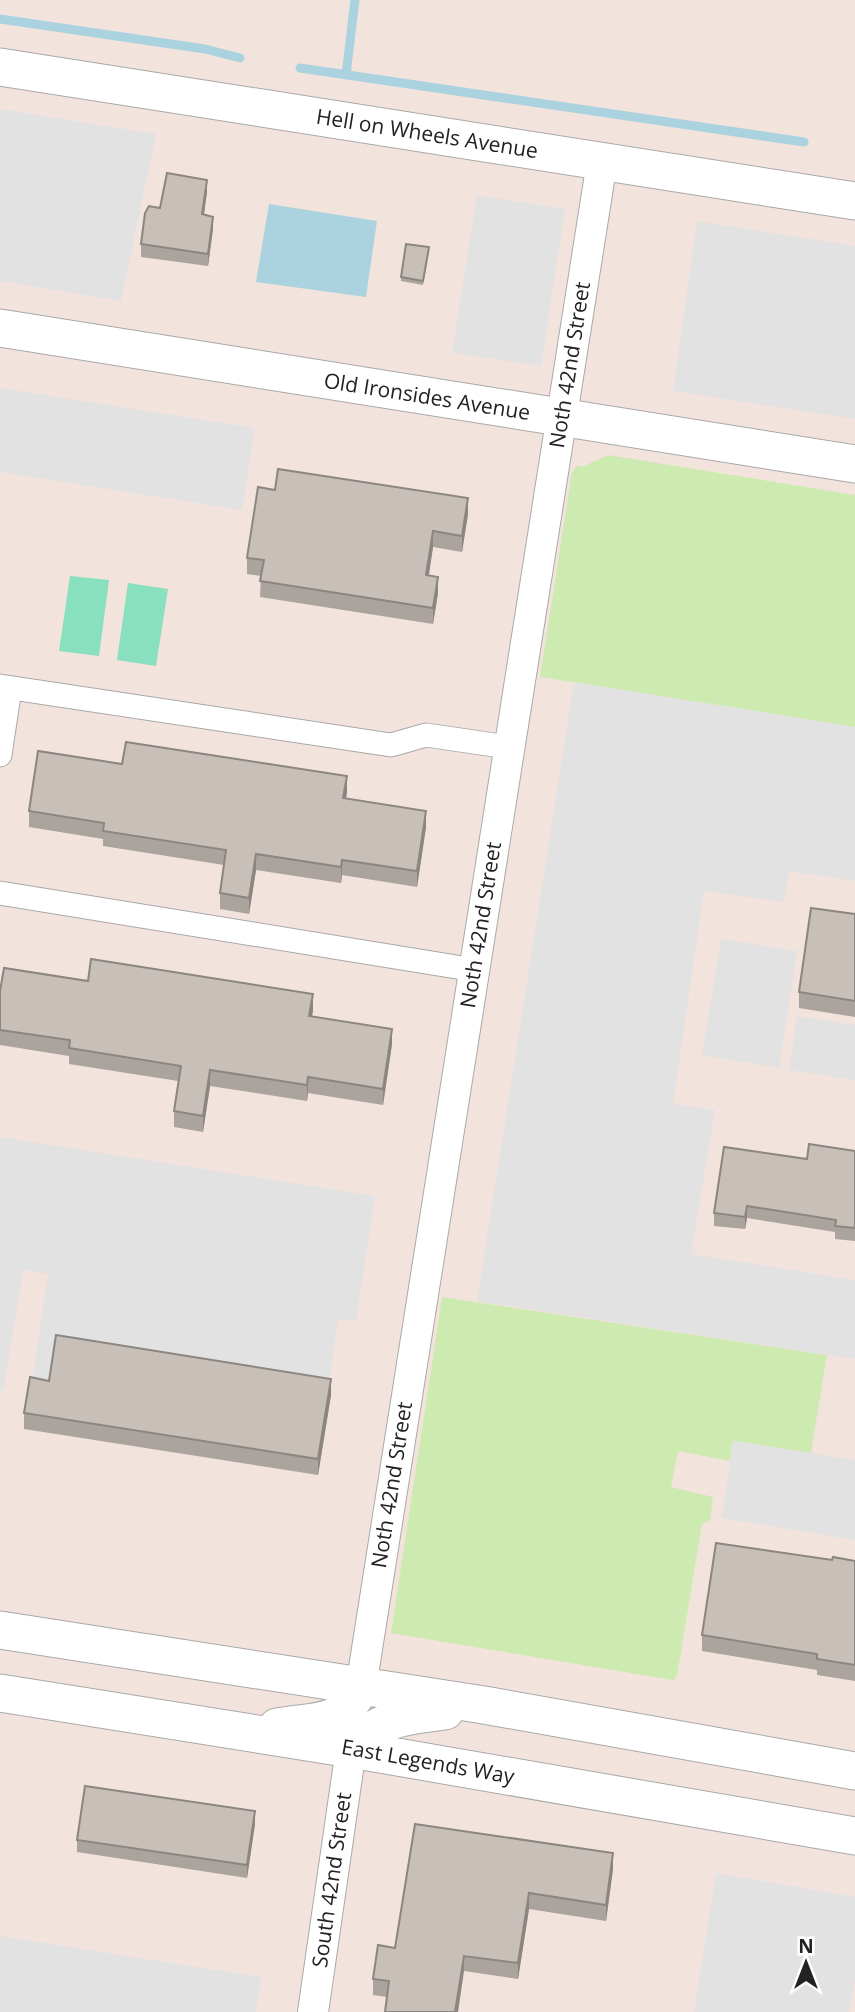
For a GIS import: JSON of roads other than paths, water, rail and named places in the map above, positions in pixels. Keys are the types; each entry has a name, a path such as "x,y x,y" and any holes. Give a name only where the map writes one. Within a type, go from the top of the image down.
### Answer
{"street":[{"name":"Hell on Wheels Avenue","path":"0,67 855,201"},
{"name":"Noth 42nd Street","path":"361,1687 602,162"},
{"name":"Old Ironsides Avenue","path":"0,328 855,464"},
{"path":"0,755 5,687 391,745 426,735 508,747"},
{"path":"0,893 475,970"},
{"path":"0,1630 484,1705 855,1771"},
{"path":"248,1732 333,1718 349,1709 361,1687"},
{"name":"East Legends Way","path":"0,1693 351,1749 855,1836"},
{"path":"351,1749 370,1729 395,1718 484,1705"},
{"name":"South 42nd Street","path":"313,2012 351,1749"}],"water":[{"path":"269,204 377,221 366,297 256,282"}],"waterway":[{"path":"346,75 355,0"},
{"path":"0,19 205,49 240,58"},
{"path":"300,68 804,142"}]}
